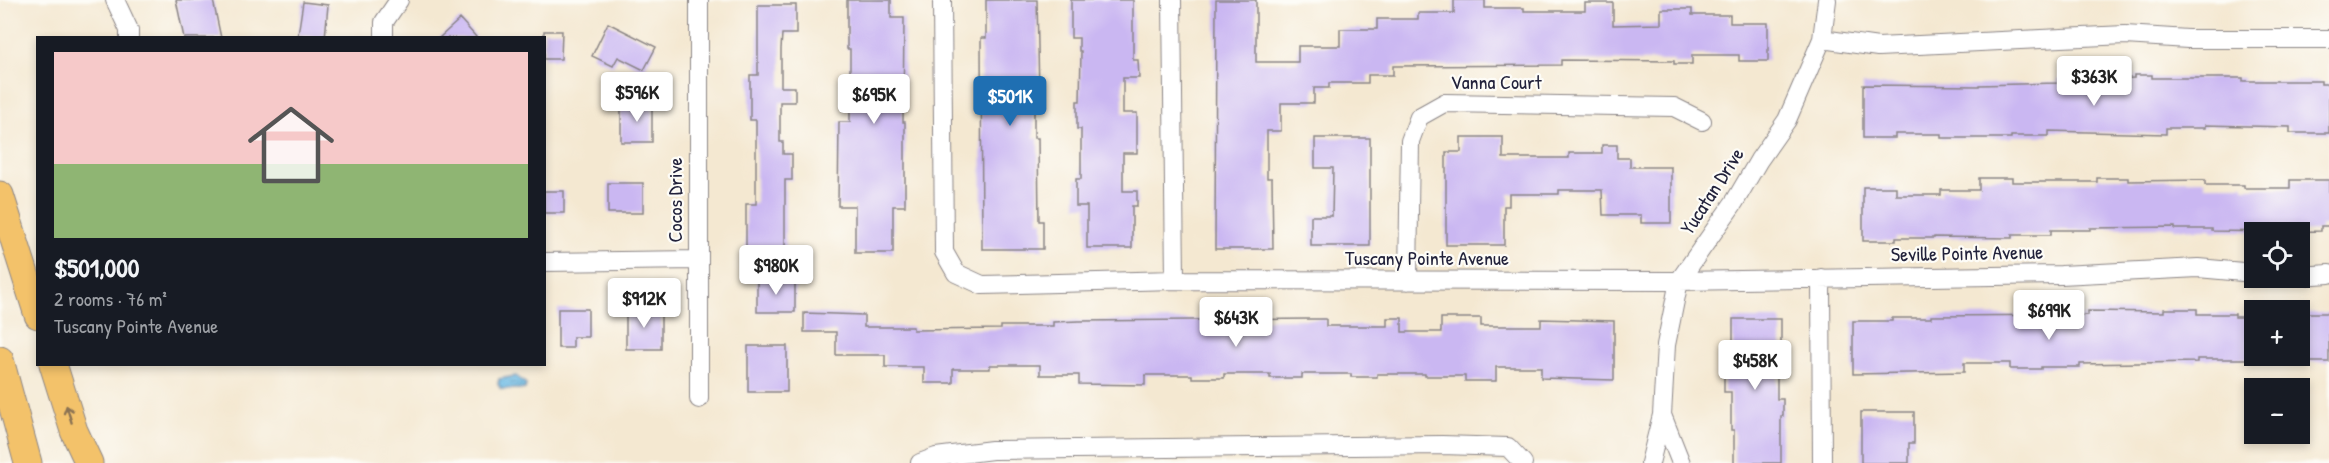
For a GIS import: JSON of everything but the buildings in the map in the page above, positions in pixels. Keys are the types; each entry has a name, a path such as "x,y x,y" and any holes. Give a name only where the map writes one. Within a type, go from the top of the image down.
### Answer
{"highway":[{"path":"0,195 36,309"},
{"path":"0,360 28,463"},
{"path":"54,366 74,431 89,463"}],"street":[{"path":"115,0 129,30 129,36"},
{"path":"384,36 384,21 399,0"},
{"name":"Cocos Drive","path":"699,0 697,260 699,399"},
{"name":"Tuscany Pointe Avenue","path":"942,0 944,252 956,273 982,285 1175,280 1679,281"},
{"path":"1172,0 1175,280"},
{"name":"Yucatan Drive","path":"1650,463 1662,415 1666,345 1679,281 1735,201 1759,160 1787,120 1822,39 1827,0"},
{"path":"1822,39 1878,47 2125,35 2188,39 2329,39"},
{"name":"Vanna Court","path":"1408,281 1410,141 1419,117 1444,103 1674,107 1702,121"},
{"path":"546,262 697,260"},
{"name":"Seville Pointe Avenue","path":"1679,281 2061,274 2198,268 2244,272"},
{"path":"2310,275 2329,274"},
{"path":"1821,278 1822,463"},
{"name":"Yucatan Drive","path":"1662,415 1681,463"},
{"path":"920,463 936,457 992,450 1442,445 1508,447 1524,463"}],"water":[{"path":"516,376 526,384 525,389 501,389 498,384 499,379"}]}
